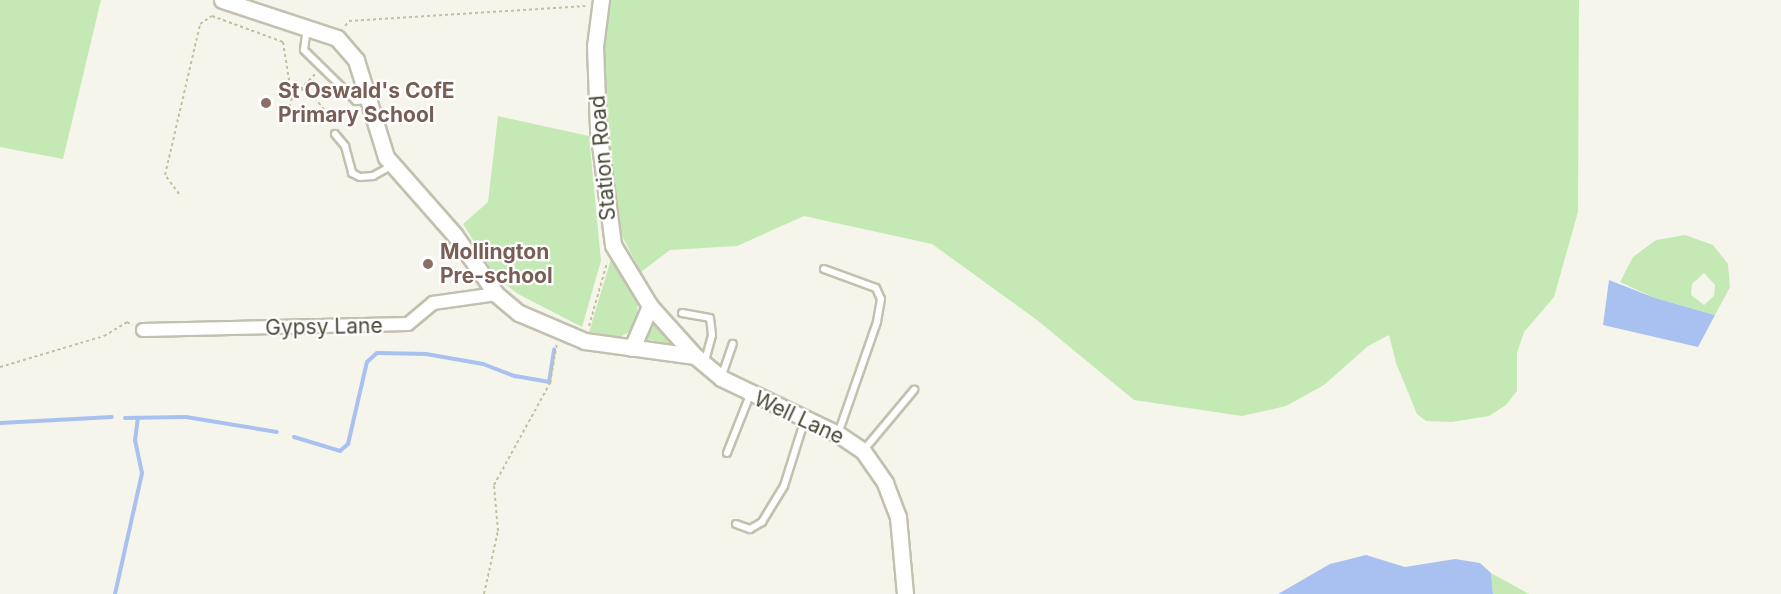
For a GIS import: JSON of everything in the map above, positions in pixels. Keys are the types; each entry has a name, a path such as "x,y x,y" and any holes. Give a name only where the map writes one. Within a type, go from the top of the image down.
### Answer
{"street":[{"path":"222,0 337,38 356,60 386,157 454,234 496,294 519,313 585,341 700,360"},
{"name":"Station Road","path":"600,5 595,46 598,129 613,245 650,306"},
{"name":"Gypsy Lane","path":"142,330 408,324 433,303 496,294"},
{"path":"632,348 650,306"},
{"name":"Well Lane","path":"650,306 700,360 721,378 750,394 838,434 862,451 885,483 898,517 905,594"}],"lane":[{"path":"307,28 304,50 356,101 369,100"},
{"path":"335,134 345,146 352,173 360,177 393,165"},
{"path":"824,269 876,288 881,299 877,322 838,434"},
{"path":"682,313 710,318 712,335 700,360"},
{"path":"721,378 733,344"},
{"path":"862,451 914,390"},
{"path":"728,453 750,394"},
{"path":"736,524 750,529 762,522 783,486 806,419"}],"path":[{"path":"337,38 349,21 600,5"},
{"path":"178,194 165,175 200,24 212,16 283,42 292,98 286,118"},
{"path":"292,98 321,69"},
{"path":"301,89 311,93 329,114 335,122 335,134"},
{"path":"585,341 613,245"},
{"path":"0,367 104,336 127,322 142,330"},
{"path":"484,594 498,531 494,485 550,383 560,332"}],"green space":[{"path":"0,0 101,0 63,159 0,147"},
{"path":"606,0 1579,0 1578,212 1554,297 1524,332 1517,353 1517,391 1506,405 1489,416 1452,422 1426,421 1417,414 1396,363 1389,335 1368,346 1324,385 1286,406 1242,416 1134,400 1037,320 932,244 804,216 737,246 670,250 641,272 621,234 602,100"},
{"path":"498,116 589,136 601,261 582,327 518,294 496,277 463,224 488,202"},
{"path":"1685,235 1713,245 1728,264 1730,287 1715,315 1655,298 1620,282 1633,257 1656,240","holes":["1704,273 1715,285 1714,296 1704,305 1691,295 1692,284"]},
{"path":"612,256 638,302 636,321 629,332 620,337 589,332"},
{"path":"653,322 671,344 645,339"},
{"path":"1491,573 1529,594 1493,594"}],"water":[{"path":"1609,280 1655,298 1715,315 1698,347 1603,325"},
{"path":"1366,555 1405,567 1455,559 1480,563 1491,573 1493,594 1278,594 1330,564"}],"waterway":[{"path":"294,437 340,451 348,444 367,362 377,353 426,354 483,364 515,376 549,382 554,349"},
{"path":"0,423 112,417"},
{"path":"125,418 186,417 277,432"},
{"path":"115,594 142,473 135,441 138,418"}],"place":[{"name":"St Oswald's CofE Primary School","path":"266,103"},
{"name":"Mollington Pre-school","path":"428,264"}]}
